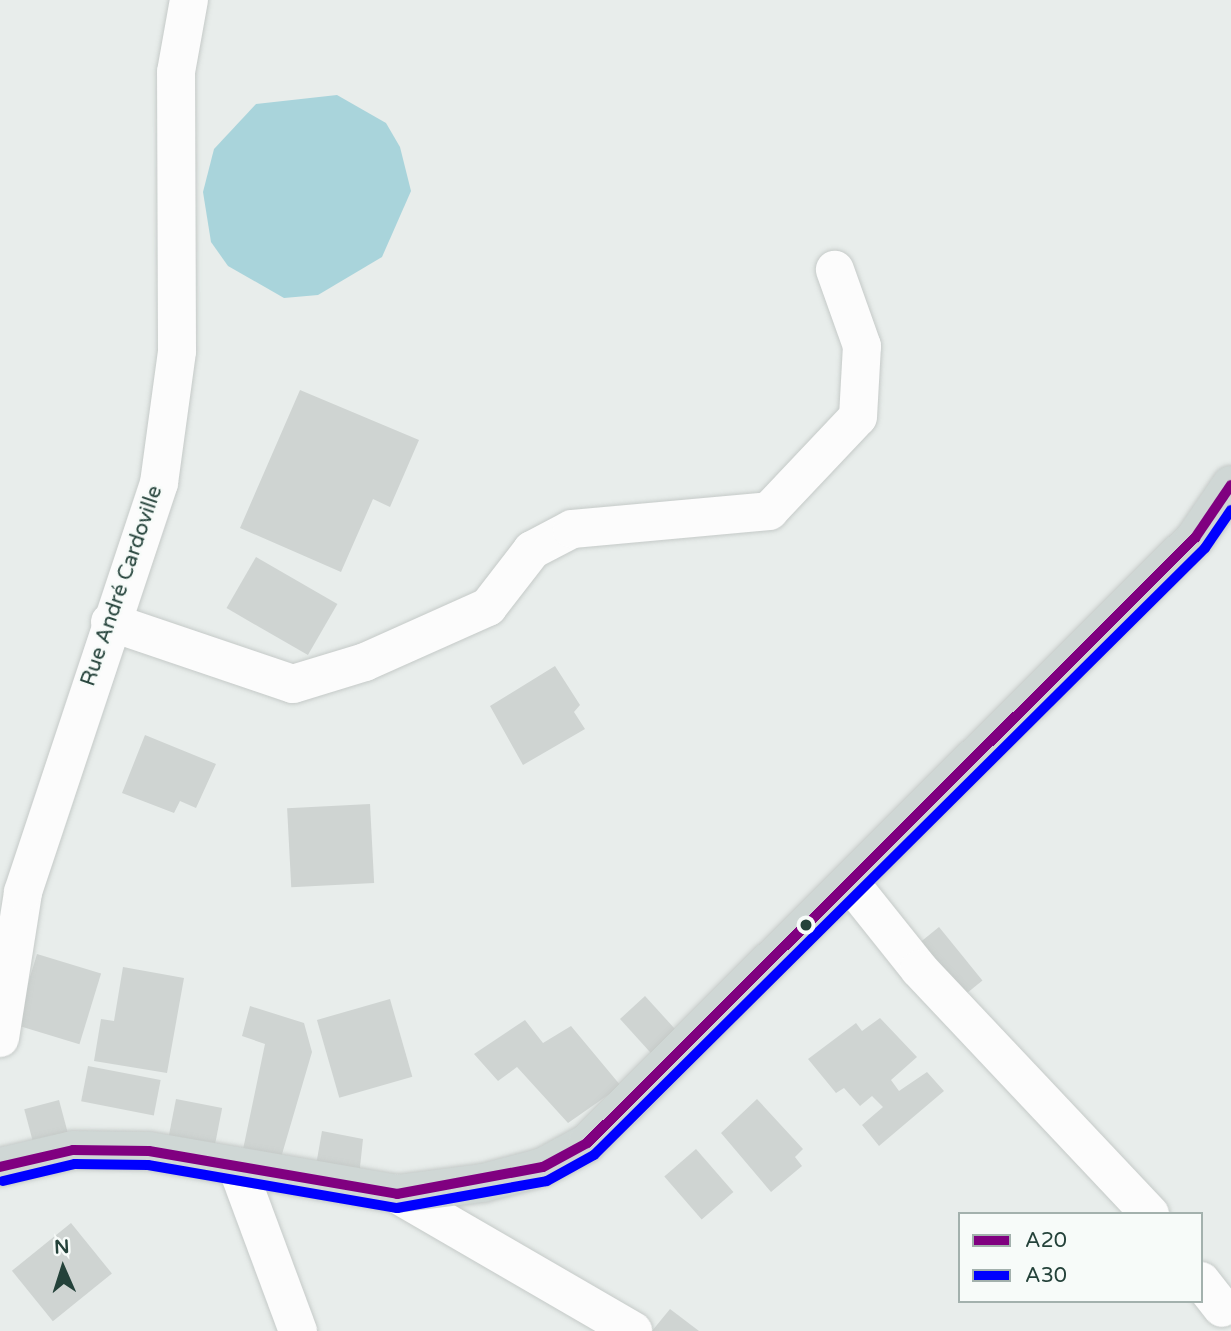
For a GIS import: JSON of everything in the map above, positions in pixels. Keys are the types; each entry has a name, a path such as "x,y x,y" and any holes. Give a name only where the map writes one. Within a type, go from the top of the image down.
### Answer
{"main road":[{"path":"0,1167 74,1150 149,1151 397,1194 495,1180 543,1167 587,1143 852,885 1195,538 1231,485"}],"street":[{"name":"Rue André Cardoville","path":"0,1038 23,892 110,622 159,483 177,351 176,72 189,0"},
{"path":"110,622 293,684 365,662 488,607 532,550 572,528 769,511 858,417 862,346 835,270"},
{"path":"852,885 919,970 1148,1212"},
{"path":"237,1167 298,1331"},
{"path":"397,1194 633,1331"}],"water":[{"path":"337,95 386,123 400,147 411,191 382,257 318,295 284,298 228,266 211,242 203,192 214,149 256,104"}],"building":[{"path":"300,390 419,440 390,507 373,499 341,572 240,528"},
{"path":"256,557 337,604 308,655 227,608"},
{"path":"555,666 580,705 574,712 585,729 523,765 490,706"},
{"path":"145,735 216,764 196,808 180,801 174,813 122,793"},
{"path":"370,804 374,883 291,887 287,808"},
{"path":"939,927 982,981 956,1002 913,948"},
{"path":"37,954 101,974 79,1044 15,1025"},
{"path":"123,967 184,978 167,1073 94,1061 101,1019 114,1021"},
{"path":"645,996 675,1029 659,1062 620,1019"},
{"path":"390,999 412,1077 339,1098 317,1020"},
{"path":"250,1006 304,1023 312,1052 280,1161 241,1159 265,1044 242,1036"},
{"path":"880,1018 917,1057 891,1080 899,1091 927,1072 944,1091 879,1146 862,1125 883,1107 872,1096 860,1106 844,1088 836,1093 808,1059 856,1023 862,1031"},
{"path":"525,1020 543,1043 571,1026 621,1086 568,1123 517,1067 498,1081 474,1054"},
{"path":"88,1066 161,1080 154,1115 81,1101"},
{"path":"176,1099 222,1108 213,1157 166,1148"},
{"path":"757,1099 803,1149 795,1157 802,1166 771,1192 721,1133"},
{"path":"59,1100 68,1134 33,1143 24,1109"},
{"path":"322,1131 363,1139 358,1186 315,1171"},
{"path":"696,1149 733,1192 702,1220 664,1177"},
{"path":"71,1223 112,1274 53,1321 12,1271"},
{"path":"670,1309 699,1331 652,1331"}],"transit line":[{"name":"A20","path":"0,1167 73,1150 149,1151 397,1194 543,1167 587,1143 1195,538 1231,485"},
{"name":"A30","path":"3,1181 75,1164 148,1165 397,1208 547,1181 594,1155 1205,548 1231,510"}]}
